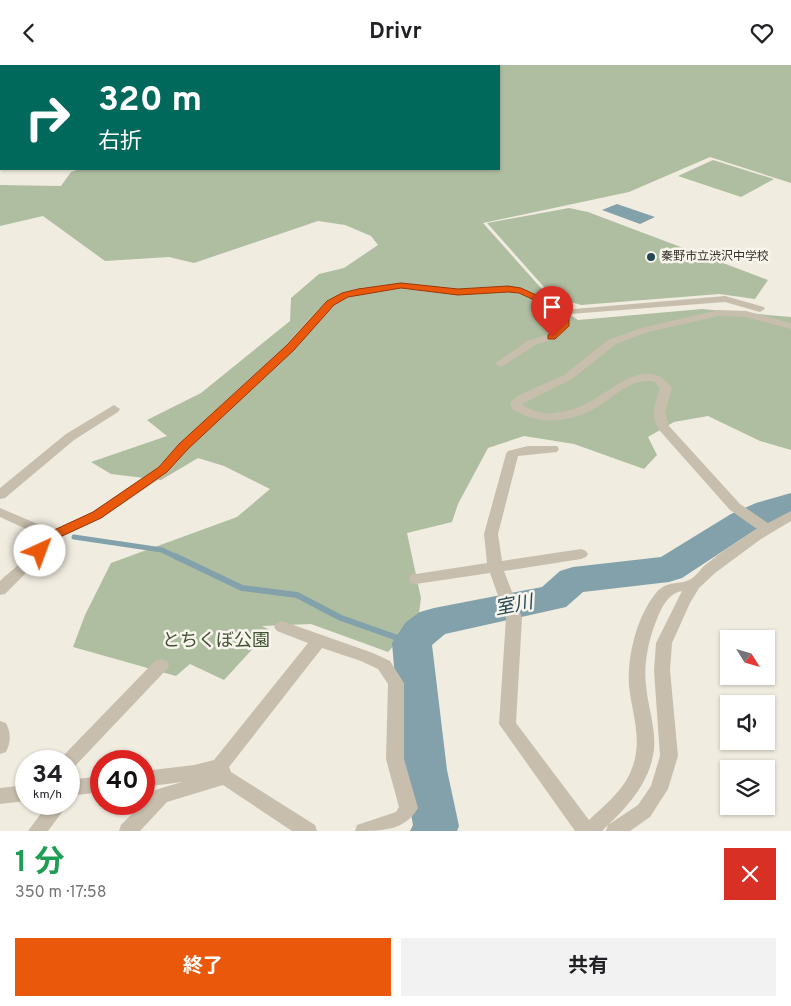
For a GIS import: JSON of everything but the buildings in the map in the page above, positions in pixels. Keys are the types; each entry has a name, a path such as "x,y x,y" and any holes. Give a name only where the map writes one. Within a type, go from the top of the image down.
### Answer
{"street":[{"path":"43,540 97,515 163,469 190,440 290,347 331,303 345,295 358,291 401,286 458,292 521,290 557,308 574,312 726,299 759,310 791,326"},
{"path":"502,365 533,342 552,337 565,326 565,310"},
{"path":"759,310 719,313 627,335 612,342 568,377 521,398 516,403 517,407 528,413 540,417 551,416 586,408 635,379 644,376 654,377 663,382 666,388 658,413 658,418 664,428 734,507 763,526"},
{"path":"0,495 70,437 114,409"},
{"path":"553,449 528,450 512,454 491,534 495,566 514,618 507,723 587,831 614,808 628,791 641,769 645,757 645,729 637,675 638,660 650,619 667,591 673,588 694,585"},
{"path":"0,512 42,531 43,540 40,551 0,590"},
{"path":"615,831 644,811 659,789 669,755 662,670 664,643 683,602 694,585 710,569 763,526 791,515"},
{"path":"416,579 580,554"},
{"path":"282,627 367,657 384,665 396,683 395,759 409,809 402,818 364,831"},
{"path":"128,831 161,796 223,772 319,641"},
{"path":"79,750 161,665"},
{"path":"0,728 2,732 0,747"},
{"path":"155,778 223,772 298,828"},
{"path":"0,796 15,794"},
{"path":"37,831 50,815"}],"green space":[{"name":"とちくぼ公園","path":"500,65 791,65 791,183 710,157 629,192 483,223 557,306 578,320 702,309 791,317 791,450 760,441 708,416 674,422 648,437 657,455 644,469 574,444 524,436 488,448 458,504 452,522 407,533 421,598 418,620 388,652 311,624 262,626 270,630 224,680 190,664 176,676 73,647 85,615 111,563 237,517 270,489 224,466 198,458 161,480 111,474 91,462 167,436 147,420 201,393 290,321 291,298 319,274 344,268 378,245 371,236 345,225 318,221 194,263 169,257 105,261 43,216 0,226 0,185 61,186 71,172 76,170 500,170"},
{"path":"713,160 774,179 741,197 678,176"},
{"path":"569,208 588,212 768,280 755,299 719,294 581,305 552,296 487,223"}],"water":[{"path":"617,204 655,217 640,224 602,210"}],"waterway":[{"name":"室川","path":"433,831 436,826 425,770 412,643 420,632 434,622 553,598 573,580 669,569 743,522 768,511 791,504"},
{"path":"74,537 162,550 178,558"},
{"path":"175,556 242,588 297,595 341,618 412,643"}],"place":[{"name":"秦野市立渋沢中学校","path":"651,257"}],"route":[{"path":"40,551 43,540 97,515 163,469 184,446 290,347 309,324 331,303 345,295 388,286 435,288 458,292 521,290 565,310 565,326 552,337"}]}
